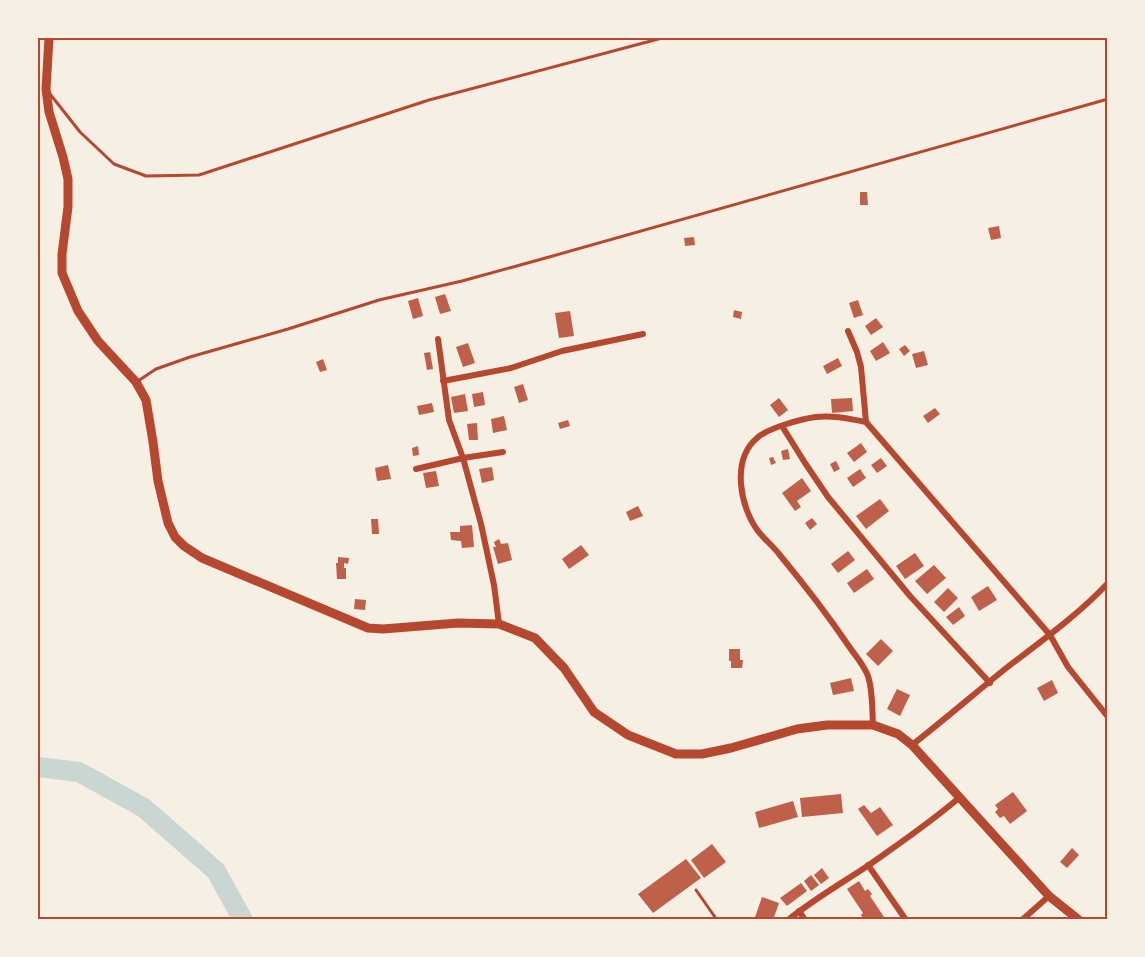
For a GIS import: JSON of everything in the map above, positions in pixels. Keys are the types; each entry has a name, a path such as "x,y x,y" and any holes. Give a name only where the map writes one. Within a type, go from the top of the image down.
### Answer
{"highway":[{"path":"49,38 46,89 49,112 68,179 62,273 78,311 98,341 136,382 146,400 158,482 168,524 184,546 202,558 368,628 499,624 535,638 564,668 594,712 628,735 676,754 702,754 797,729 827,725 873,725 898,734 912,745 1049,896 1079,920"}],"street":[{"path":"848,331 861,367 866,422 1050,635 1068,667 1107,717"},
{"path":"444,381 511,368 562,351 643,334"},
{"path":"438,339 449,420 474,494 487,547 499,624"},
{"path":"866,422 816,417 782,426 761,435 752,442 745,455 741,474 747,512 758,531 777,551 841,634 868,675 872,695 873,725"},
{"path":"782,426 828,497 910,596 990,683"},
{"path":"416,469 503,452"},
{"path":"912,745 1050,635 1107,583"},
{"path":"788,920 825,892 868,866 960,797"},
{"path":"868,866 906,920"},
{"path":"1022,920 1049,896"},
{"path":"799,911 805,920"}],"lane":[{"path":"46,89 80,132 114,164 147,176 199,175 429,100 662,38"},
{"path":"136,382 156,369 190,357 379,300 485,275 1107,99"},
{"path":"696,890 717,920"}],"building":[{"path":"860,192 867,192 868,205 860,205"},
{"path":"999,226 1001,238 991,240 988,228"},
{"path":"694,237 695,245 685,246 684,238"},
{"path":"445,294 451,311 440,314 435,297"},
{"path":"418,298 423,316 413,319 408,301"},
{"path":"858,300 863,315 854,318 849,303"},
{"path":"734,310 742,312 741,319 733,317"},
{"path":"570,311 574,336 559,338 555,313"},
{"path":"876,318 883,327 871,335 865,326"},
{"path":"883,342 890,353 876,361 870,351"},
{"path":"468,343 475,363 463,367 456,347"},
{"path":"905,345 910,351 904,356 899,349"},
{"path":"924,351 928,365 916,368 912,354"},
{"path":"430,352 433,369 427,370 424,353"},
{"path":"838,358 842,366 827,374 823,366"},
{"path":"323,359 327,370 320,372 316,362"},
{"path":"523,384 528,400 519,403 514,387"},
{"path":"483,392 485,405 474,407 472,394"},
{"path":"465,394 468,411 454,413 451,397"},
{"path":"779,398 788,410 779,417 770,405"},
{"path":"852,398 853,411 832,413 831,399"},
{"path":"432,403 434,412 419,415 417,406"},
{"path":"935,408 940,414 928,423 923,416"},
{"path":"504,416 507,430 493,433 491,419"},
{"path":"568,420 570,426 560,429 558,423"},
{"path":"477,423 478,440 469,440 467,424"},
{"path":"861,443 867,452 854,462 847,453"},
{"path":"418,446 419,455 413,456 412,448"},
{"path":"788,449 790,459 783,460 781,451"},
{"path":"773,457 776,463 771,465 769,458"},
{"path":"881,458 887,466 877,473 871,465"},
{"path":"836,461 840,469 834,472 830,464"},
{"path":"388,465 391,479 377,481 375,468"},
{"path":"492,467 494,480 482,483 479,469"},
{"path":"860,469 866,478 853,487 847,478"},
{"path":"436,471 439,486 426,488 423,473"},
{"path":"802,478 811,491 797,501 801,507 795,511 782,493"},
{"path":"880,499 889,511 866,529 856,516"},
{"path":"638,506 643,516 630,521 626,512"},
{"path":"812,518 817,524 810,530 805,523"},
{"path":"371,519 378,519 379,534 372,534"},
{"path":"472,525 474,547 462,548 461,541 451,540 450,532 460,532 460,526"},
{"path":"499,539 501,544 508,543 512,560 498,564 493,547 496,547 494,542"},
{"path":"581,545 589,555 569,569 562,559"},
{"path":"848,551 855,560 838,573 831,564"},
{"path":"915,553 924,566 905,579 896,566"},
{"path":"338,557 349,558 348,564 344,563 346,579 337,579"},
{"path":"934,565 946,578 927,594 915,581"},
{"path":"867,569 874,579 854,593 847,583"},
{"path":"988,586 997,600 979,611 971,597"},
{"path":"948,588 958,598 944,612 934,602"},
{"path":"355,599 366,600 365,610 354,609"},
{"path":"959,607 965,616 953,625 946,617"},
{"path":"881,639 893,651 878,666 866,654"},
{"path":"729,649 740,649 740,660 743,660 742,668 731,668"},
{"path":"851,678 854,691 833,695 830,683"},
{"path":"1052,680 1058,693 1044,701 1037,688"},
{"path":"897,689 910,695 900,716 887,709"},
{"path":"1013,792 1027,811 1010,824 1004,816 1000,818 995,812 998,809 995,805"},
{"path":"841,794 843,813 802,817 800,798"},
{"path":"793,801 798,817 759,828 755,812"},
{"path":"864,805 871,813 880,807 893,825 877,836 858,809"},
{"path":"712,844 726,862 704,878 691,860"},
{"path":"1072,848 1079,855 1067,868 1060,862"},
{"path":"686,859 701,878 653,913 638,894"},
{"path":"822,868 829,878 821,884 814,875"},
{"path":"811,875 819,885 811,891 804,881"},
{"path":"859,881 865,891 868,889 872,894 870,896 886,920 864,920 861,915 863,913 847,889"},
{"path":"801,883 807,891 787,906 780,898"},
{"path":"762,897 779,903 773,920 754,920"}],"waterway":[{"path":"38,767 79,772 144,808 216,871 243,920"}]}
